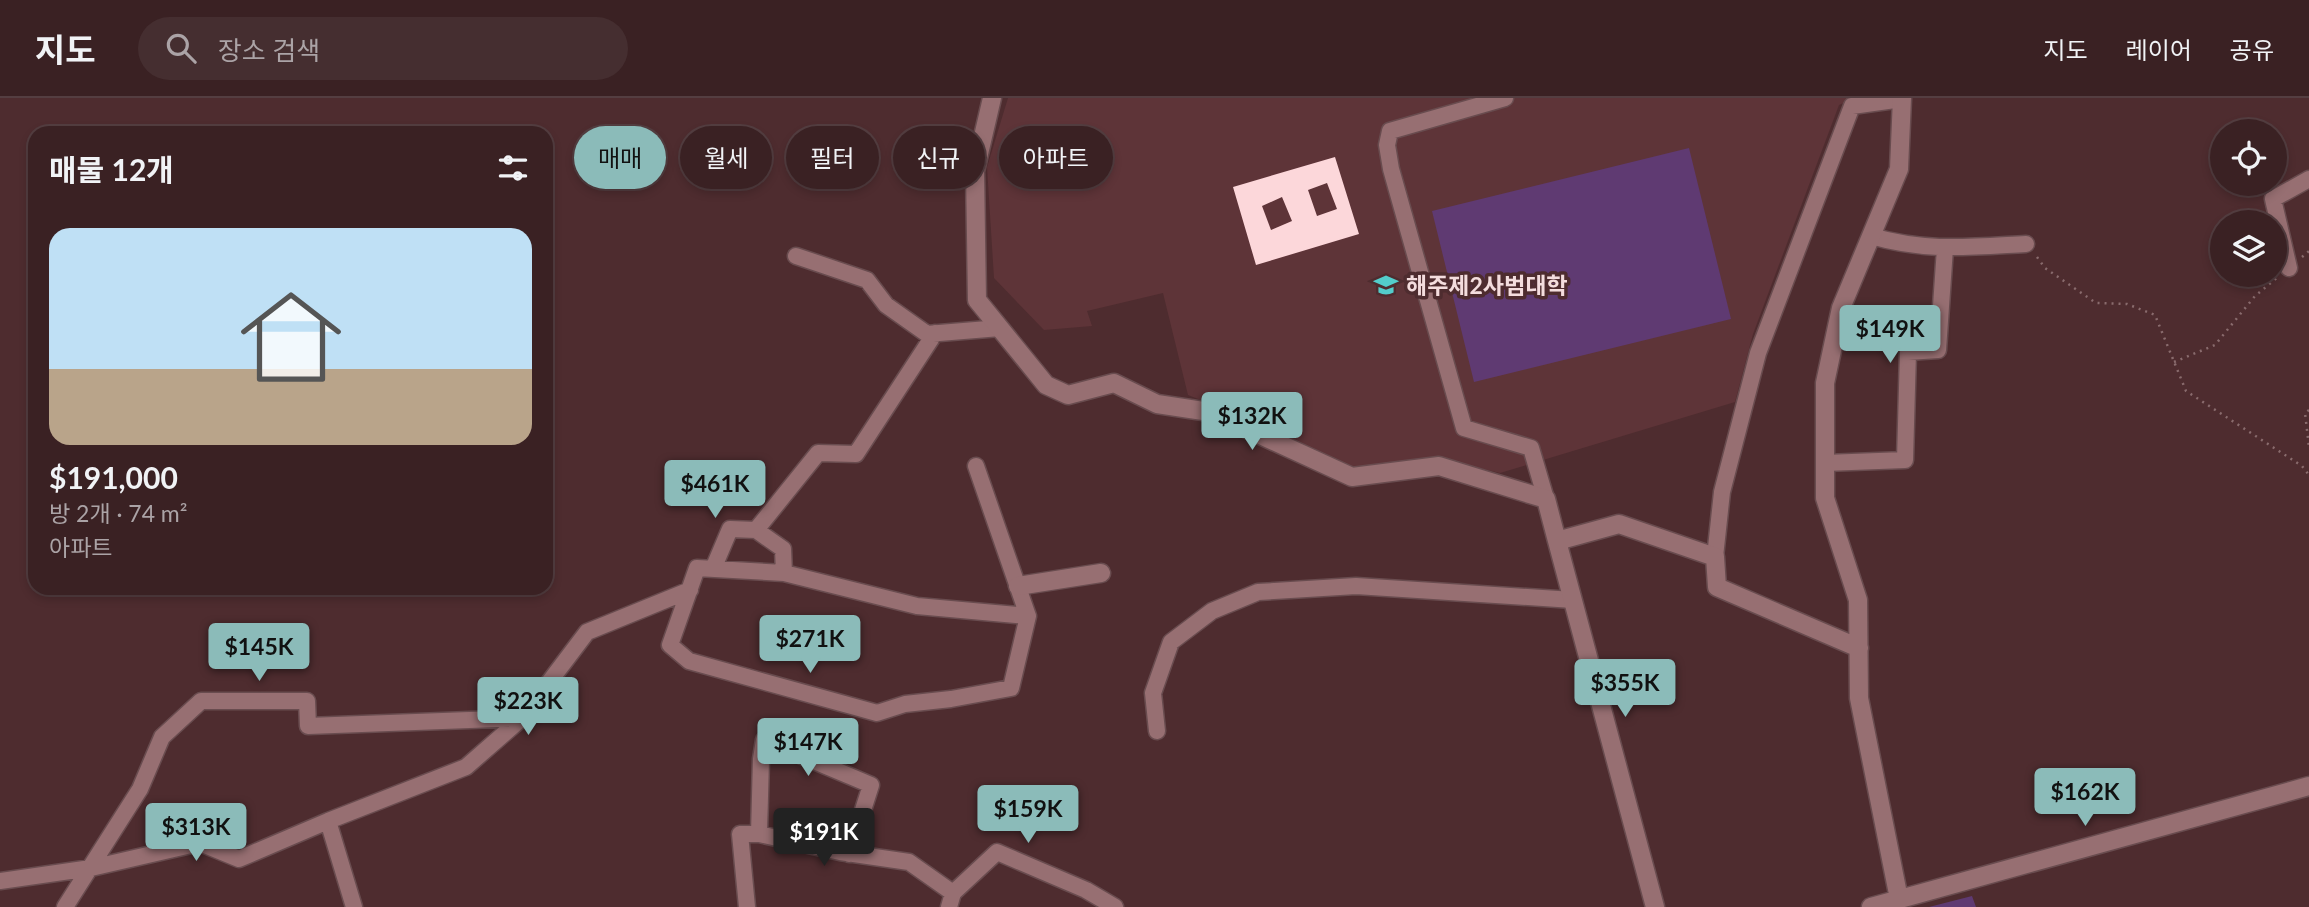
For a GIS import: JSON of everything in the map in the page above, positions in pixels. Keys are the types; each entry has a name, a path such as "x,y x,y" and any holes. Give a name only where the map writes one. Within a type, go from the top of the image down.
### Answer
{"street":[{"path":"992,98 975,171 977,300 1046,385 1068,395 1114,383 1157,404 1210,412 1352,477 1439,466 1546,499"},
{"path":"1505,98 1390,131 1387,145 1391,169 1464,428 1531,448 1655,907"},
{"path":"1858,648 1717,587 1715,557 1723,492 1758,352 1852,106 1902,98 1899,169 1841,308 1825,383 1825,498 1858,600 1859,698 1899,899"},
{"path":"2290,268 2273,199 2309,180"},
{"path":"1871,236 1902,245 1945,248 2026,244"},
{"path":"1825,463 1905,460 1908,352 1938,350 1945,248"},
{"path":"796,256 867,280 886,304 927,334 1000,328"},
{"path":"756,530 818,453 856,454 935,333"},
{"path":"976,466 1028,616 1011,688 905,704 877,713 689,661 670,645 698,568 785,573 917,606 1028,616"},
{"path":"1557,541 1619,524 1715,557"},
{"path":"713,569 730,529 756,530 783,549 785,573"},
{"path":"1018,586 1101,573"},
{"path":"1157,731 1153,693 1171,642 1212,611 1258,593 1356,586 1573,600"},
{"path":"0,881 91,868 200,843 239,859 466,767 522,718 587,632 690,590"},
{"path":"65,907 140,789 163,737 201,701 307,701 308,726 522,718"},
{"path":"759,834 764,740 872,785 849,854"},
{"path":"1871,907 2309,786"},
{"path":"328,821 354,907"},
{"path":"747,907 740,834 759,834 849,854 909,862 951,900 997,852 1086,890 1115,907"}],"path":[{"path":"2026,244 2045,268 2096,303 2127,304 2155,314 2186,391 2302,466 2309,475"},
{"path":"2174,362 2214,345 2256,296 2309,251"},
{"path":"2309,410 2305,414 2309,447"}],"shaded area":[{"name":"해주제2사범대학","path":"1008,98 1855,98 1839,105 1753,334 1735,402 1500,473 1441,459 1348,468 1244,417 1188,395 1163,293 1087,311 1092,326 1044,330 994,278 987,167 999,128 999,189 1113,189 1113,126 999,126"},
{"path":"1689,148 1731,319 1474,382 1432,211"},
{"path":"1972,896 1976,907 1929,907"}],"building":[{"path":"1335,157 1359,234 1256,265 1233,187","holes":["1327,183 1337,209 1317,216 1308,190","1282,197 1292,221 1271,230 1262,206"]}],"place":[{"name":"해주제2사범대학","path":"1386,285"}]}
